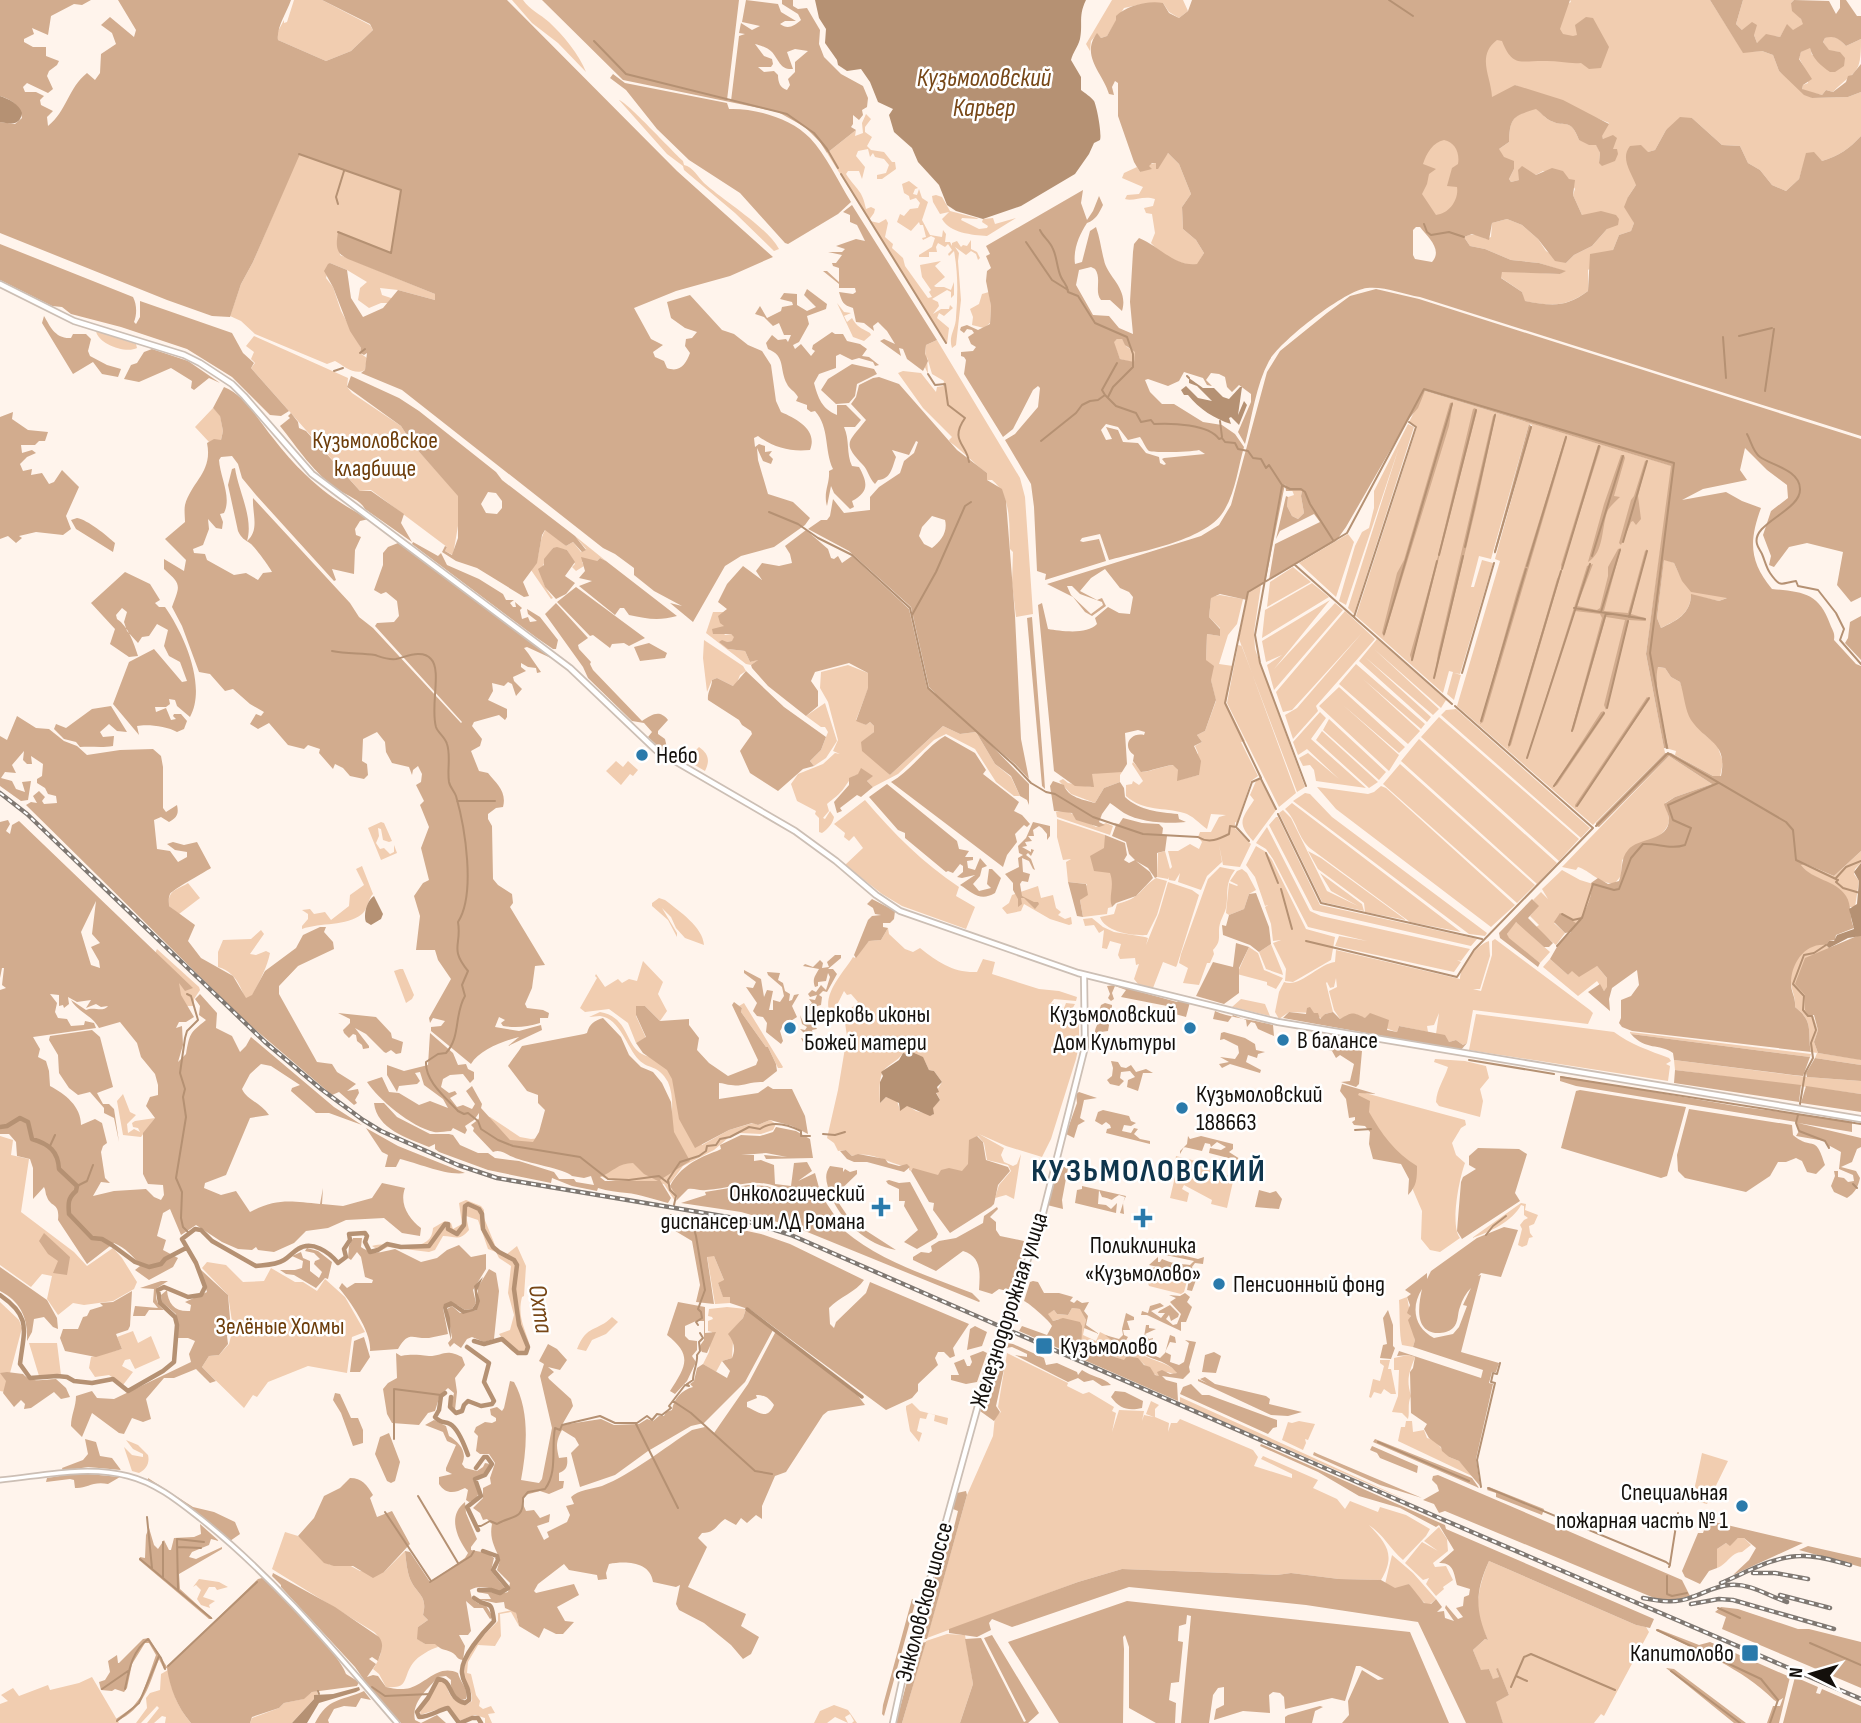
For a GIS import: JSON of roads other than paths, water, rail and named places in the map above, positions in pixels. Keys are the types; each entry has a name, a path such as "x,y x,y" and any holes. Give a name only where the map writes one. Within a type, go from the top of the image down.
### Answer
{"main road":[{"path":"0,284 74,321 184,355 232,384 312,474 570,668 656,750 795,831 893,907 1084,975 1312,1028 1861,1119"},
{"name":"Железнодорожная улица","path":"957,1481 994,1348 1035,1242 1082,1058 1086,1034 1084,975"},
{"name":"Энколовское шоссе","path":"893,1723 957,1481"}],"street":[{"path":"0,1480 90,1471 127,1475 161,1489 237,1550 286,1596 397,1723"}],"water":[{"name":"Кузьмоловский Карьер","path":"815,0 1086,0 1081,15 1080,39 1071,60 1081,77 1081,90 1094,101 1100,140 1094,143 1075,174 1021,206 983,219 956,211 947,205 939,185 918,162 912,148 894,132 889,115 893,109 878,102 861,69 847,71 838,65 825,43 826,29 819,18"},
{"path":"0,96 13,102 21,110 21,117 17,122 0,122"},
{"path":"1189,378 1203,388 1214,388 1229,399 1242,387 1238,415 1244,401 1247,405 1239,425 1231,417 1231,424 1213,416 1188,395 1184,395 1181,390 1186,386 1198,398 1212,401 1197,386 1189,383"},
{"path":"1861,863 1861,936 1848,938 1829,948 1826,945 1829,941 1834,941 1837,935 1854,929 1849,909 1857,904 1859,881 1854,872"},
{"path":"374,896 383,914 381,919 371,925 366,922 365,912"},
{"path":"910,1051 923,1057 929,1070 934,1071 942,1082 937,1087 939,1092 936,1093 940,1100 933,1108 934,1114 930,1116 907,1106 900,1111 899,1103 886,1097 880,1103 880,1082 883,1076 881,1072 899,1060 903,1053 908,1054"},
{"path":"483,1277 477,1291 480,1301 477,1310 463,1314 452,1306 447,1308 451,1340 444,1304 451,1301 465,1310 472,1309 476,1303 474,1286"},
{"path":"359,1687 360,1690 356,1692 319,1703 307,1723 292,1723 314,1699 314,1695 333,1694"}],"waterway":[{"path":"1389,0 1413,16"},
{"path":"594,41 626,74 787,114 814,133 838,168"},
{"path":"299,154 401,190 391,253 338,232"},
{"path":"338,204 336,197 344,171"},
{"path":"841,174 946,343"},
{"path":"1424,224 1431,235 1449,232 1464,237"},
{"path":"1040,230 1053,249 1068,292 1078,296 1095,323 1127,337 1133,354 1133,367 1113,387 1108,397"},
{"path":"1026,242 1052,280 1068,290"},
{"path":"1739,336 1772,328"},
{"path":"1765,391 1774,329"},
{"path":"1723,337 1726,378"},
{"path":"360,353 365,349"},
{"path":"1105,395 1102,390 1117,363"},
{"path":"334,371 343,368"},
{"path":"928,374 935,385 945,384 948,405 965,418 960,426 959,437 969,462"},
{"path":"769,512 798,524 818,538 852,555 910,608 928,688 1031,783 1093,817 1143,834 1214,840 1229,834 1230,826 1236,827 1252,782 1261,778 1225,703 1248,592 1347,533 1424,389 1674,463 1650,653 1667,748"},
{"path":"1041,441 1082,405 1105,395 1116,406 1136,413 1141,422 1151,420 1154,424 1199,427 1225,442 1235,443 1238,449 1248,451 1253,458 1261,459 1266,468 1269,465 1282,485 1305,492 1333,540"},
{"path":"1384,634 1452,404"},
{"path":"1439,555 1476,410"},
{"path":"1465,547 1495,415"},
{"path":"1220,421 1222,437"},
{"path":"1354,617 1416,427 1409,422"},
{"path":"1495,552 1531,427"},
{"path":"1747,434 1758,455 1784,469 1799,482 1798,497 1793,504 1768,523 1757,537 1757,545 1767,568 1779,583 1796,581 1798,586 1818,590 1836,613 1844,629 1840,640 1861,664"},
{"path":"1527,566 1566,437"},
{"path":"1562,569 1599,446"},
{"path":"1592,556 1623,456"},
{"path":"1623,542 1647,461"},
{"path":"1282,486 1255,635 1260,663 1306,786"},
{"path":"912,615 936,572 965,506 971,502"},
{"path":"1601,612 1620,550"},
{"path":"1629,617 1647,551"},
{"path":"1434,678 1463,556"},
{"path":"1412,660 1437,561"},
{"path":"1462,673 1494,563"},
{"path":"1527,758 1590,564"},
{"path":"1295,565 1452,704"},
{"path":"1481,721 1526,569"},
{"path":"1509,745 1561,571"},
{"path":"1574,608 1645,619"},
{"path":"1572,731 1606,613"},
{"path":"1607,708 1628,621"},
{"path":"332,651 393,659 423,654 431,659 436,671 435,719 437,729 448,749 449,782 456,796 463,825 467,860 467,895 458,922 457,946 459,957 468,971 462,985 465,996 451,1047 446,1053 438,1054 426,1062 432,1082 458,1111 468,1113 478,1121 481,1129 498,1140 513,1146 580,1157 608,1179 629,1180 659,1176 668,1183"},
{"path":"1577,806 1649,698"},
{"path":"1306,941 1457,977 1474,950 1593,828 1455,706"},
{"path":"1554,786 1604,713"},
{"path":"1596,826 1668,753 1786,822 1793,830 1796,860 1838,880 1836,882 1843,888 1860,893"},
{"path":"1261,779 1276,809"},
{"path":"1562,914 1573,920 1582,918 1593,884 1619,889 1631,858 1643,844 1674,847 1685,845 1691,828 1673,820 1668,805 1718,783"},
{"path":"457,801 495,801"},
{"path":"1278,814 1321,903 1482,939"},
{"path":"1237,828 1249,841"},
{"path":"1266,853 1278,883"},
{"path":"1836,878 1846,867 1861,861"},
{"path":"1281,889 1292,929"},
{"path":"1557,946 1581,919"},
{"path":"1800,1104 1805,1073 1813,1058 1811,1043 1816,1030 1812,1016 1808,1016 1803,1010 1804,996 1793,984 1804,955 1814,953 1826,945"},
{"path":"187,994 191,996 198,1020 187,1031 180,1073 185,1089 183,1097 186,1117 176,1178 182,1192 183,1227 189,1233"},
{"path":"1469,1060 1554,1074"},
{"path":"1561,1077 1861,1124"},
{"path":"1798,1115 1796,1123 1799,1131 1825,1141 1829,1148"},
{"path":"0,1127 20,1118 28,1122 32,1139 52,1149 59,1169 77,1186 69,1201 69,1214 92,1238 102,1239 135,1262 149,1267 161,1264 186,1248"},
{"path":"674,1205 676,1196 670,1190 668,1180 680,1162 699,1156 706,1151 707,1146 716,1145 720,1139 749,1127 760,1129 775,1124 801,1131 801,1136 810,1136"},
{"path":"1355,1130 1371,1129"},
{"path":"823,1134 845,1132"},
{"path":"50,1146 55,1135"},
{"path":"77,1186 87,1181 93,1165"},
{"path":"1853,1184 1857,1188"},
{"name":"Охта","path":"0,1295 17,1310 24,1325 20,1364 30,1378 57,1376 92,1383 113,1379 128,1391 174,1362 177,1325 175,1317 160,1303 158,1290 164,1287 188,1297 201,1295 205,1287 196,1263 182,1239 195,1229 201,1230 212,1241 256,1266 281,1262 298,1249 309,1246 325,1251 338,1263 346,1257 344,1249 350,1240 349,1234 365,1233 365,1242 370,1252 387,1244 401,1247 429,1246 445,1224 457,1234 464,1225 465,1206 468,1204 479,1209 482,1214 483,1229 493,1247 514,1260 517,1265 514,1289 519,1325 528,1347 526,1353 518,1353 502,1339 484,1344 474,1341"},
{"path":"671,1215 672,1219 694,1229 696,1236 705,1290 698,1309 702,1318 696,1322 698,1325"},
{"path":"1486,1235 1506,1216"},
{"path":"747,1309 862,1397"},
{"path":"477,1526 490,1521 497,1524 516,1516 528,1492 545,1489 553,1467 555,1428 560,1430 562,1425 600,1416 615,1423 637,1423 647,1416 652,1420 657,1414 662,1415 671,1408 669,1406 685,1385 689,1386 687,1384 693,1380 700,1351 699,1342 703,1338 700,1333"},
{"name":"Охта","path":"451,1397 450,1407 456,1413 462,1411 468,1401 481,1406 494,1401 484,1382 489,1363 467,1347"},
{"path":"1481,1487 1477,1460 1495,1383 1491,1382 1493,1373 1497,1374 1500,1363"},
{"path":"394,1439 394,1389 441,1395"},
{"name":"Охта","path":"445,1393 441,1396 435,1417 456,1430 468,1455"},
{"path":"673,1401 691,1413 755,1471 772,1474"},
{"path":"636,1424 678,1508"},
{"path":"1378,1442 1469,1481"},
{"name":"Охта","path":"476,1468 484,1457 492,1464 485,1475 475,1479 481,1496 467,1507 478,1530"},
{"path":"1488,1488 1666,1562 1669,1567"},
{"path":"418,1496 458,1563"},
{"path":"385,1512 431,1581"},
{"path":"1670,1564 1678,1513"},
{"path":"147,1517 152,1568"},
{"path":"178,1590 177,1539 204,1542"},
{"path":"163,1542 163,1577"},
{"path":"178,1547 201,1548"},
{"path":"430,1582 471,1556 474,1551"},
{"name":"Охта","path":"479,1590 500,1593 508,1588 493,1570 497,1556 483,1551"},
{"path":"140,1559 211,1618"},
{"path":"1667,1576 1667,1594 1672,1596 1687,1593"},
{"path":"168,1666 257,1582"},
{"name":"Охта","path":"459,1723 448,1708 423,1717 419,1717 417,1712 438,1679 446,1682 459,1701 465,1703 469,1700 462,1667 474,1645 494,1621 490,1606 474,1598"},
{"path":"1718,1608 1740,1618"},
{"path":"1657,1630 1761,1679 1778,1700 1770,1723"},
{"path":"125,1689 135,1655 148,1639 165,1669"},
{"path":"1810,1643 1861,1665"},
{"path":"1511,1687 1524,1657 1531,1654 1615,1690"},
{"path":"117,1721 139,1703 159,1656"},
{"path":"102,1689 128,1671"},
{"path":"1671,1671 1740,1723"},
{"path":"1516,1676 1527,1681"},
{"path":"372,1687 385,1696 430,1694"},
{"name":"Охта","path":"460,1723 472,1718 478,1718 481,1723"}],"railway":[{"path":"0,793 27,814 265,1042 321,1089 381,1131 458,1165 497,1178 740,1219 791,1235 1861,1699"},
{"path":"1721,1583 1760,1566 1791,1557 1813,1556 1850,1565"},
{"path":"1753,1573 1775,1573 1808,1579"},
{"path":"1643,1598 1680,1601 1719,1587 1737,1585 1787,1602"},
{"path":"1780,1595 1830,1608"},
{"path":"1691,1604 1719,1599 1733,1600 1834,1629"}],"place":[{"name":"Небо","path":"642,755"},
{"name":"Церковь иконы Божей матери","path":"790,1028"},
{"name":"Кузьмоловский Дом Культуры","path":"1190,1028"},
{"name":"В балансе","path":"1283,1040"},
{"name":"Кузьмоловский 188663","path":"1182,1108"},
{"name":"Онкологический диспансер им.ЛД Романа","path":"881,1207"},
{"name":"Поликлиника «Кузьмолово»","path":"1143,1218"},
{"name":"Пенсионный фонд","path":"1219,1284"},
{"name":"Кузьмолово","path":"1044,1346"},
{"name":"Специальная пожарная часть № 1","path":"1742,1506"},
{"name":"Капитолово","path":"1750,1653"}],"district":[{"name":"КУЗЬМОЛОВСКИЙ","path":"1149,1171"}],"park label":[{"name":"Кузьмоловское кладбище","path":"375,454"},
{"name":"Зелёные Холмы","path":"280,1326"}]}
